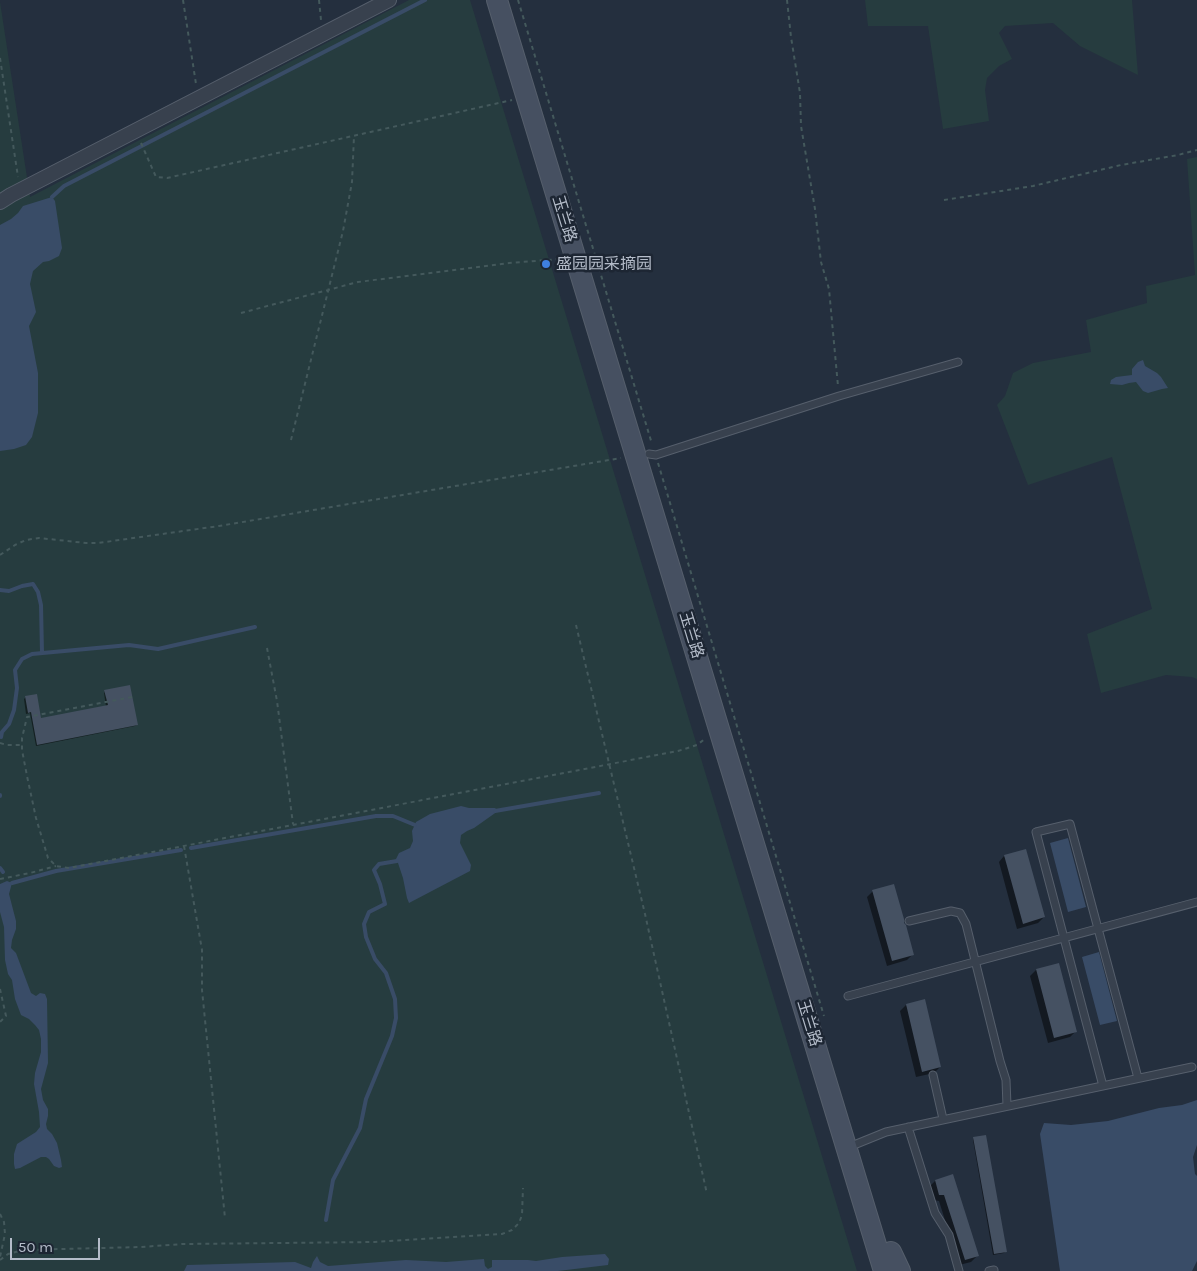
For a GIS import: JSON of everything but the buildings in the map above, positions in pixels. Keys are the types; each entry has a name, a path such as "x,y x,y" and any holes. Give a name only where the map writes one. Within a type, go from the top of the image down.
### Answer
{"street":[{"path":"0,202 389,0"},
{"name":"玉兰路","path":"497,0 527,97 647,455 719,729 889,1265"},
{"name":"玉兰路","path":"512,0 852,1146"}],"lane":[{"path":"647,455 839,396 958,362"},
{"path":"1103,1086 1036,832 1070,824 1138,1078"},
{"path":"848,996 1197,902"},
{"path":"909,921 951,910 960,913 966,924 1006,1080 1007,1106"},
{"path":"852,1146 886,1132 1192,1067"},
{"path":"933,1075 943,1120"},
{"path":"908,1127 935,1213 949,1235 959,1271"}],"path":[{"path":"184,0 198,98"},
{"path":"318,0 323,34"},
{"path":"518,0 647,455 825,1018"},
{"path":"787,0 800,93 801,126 815,209 821,262 829,289 839,396"},
{"path":"0,58 20,190"},
{"path":"141,141 156,178 167,178 527,97"},
{"path":"291,440 344,231 352,182 354,136"},
{"path":"944,200 1033,186 1197,150"},
{"path":"241,313 329,289 367,281 509,263 568,259"},
{"path":"0,555 26,540 39,538 98,543 219,526 647,455"},
{"path":"576,626 642,904 707,1194"},
{"path":"267,648 277,701 294,825"},
{"path":"56,866 48,858 26,776 22,738 27,717 132,698"},
{"path":"0,879 56,866 69,868 678,751 697,745 719,729"},
{"path":"0,743 22,745"},
{"path":"184,846 202,950 202,990 225,1218"},
{"path":"0,989 6,1016 0,1022"},
{"path":"0,1259 8,1254 23,1250 183,1244 375,1242 502,1234 512,1230 519,1223 522,1215 522,1188"},
{"path":"0,1214 4,1222 5,1234 0,1259"}],"green space":[{"path":"409,0 470,0 857,1271 0,1271 0,2 30,197"},
{"path":"865,0 1132,0 1138,75 1080,46 1053,23 1005,26 999,33 1012,59 999,66 987,78 985,90 989,121 943,129 928,26 868,26"},
{"path":"1197,157 1197,679 1166,675 1101,693 1087,634 1152,609 1112,457 1028,485 997,405 1005,396 1013,373 1033,363 1091,352 1086,320 1147,303 1146,286 1195,275 1187,159"}],"water":[{"path":"52,197 55,201 62,248 59,256 43,262 33,271 30,284 36,312 29,326 38,373 38,413 32,437 26,445 0,451 0,225 11,219 23,206"},
{"path":"1143,360 1145,366 1157,373 1168,388 1148,393 1143,391 1136,382 1122,385 1110,384 1111,380 1116,377 1132,375 1132,369 1138,362"},
{"path":"461,806 469,808 495,808 498,811 461,835 460,843 471,865 470,871 409,903 396,859 399,853 410,848 413,841 412,831 416,822 430,814"},
{"path":"1068,838 1086,907 1068,912 1050,843"},
{"path":"7,881 12,883 9,894 16,921 11,948 16,953 31,993 36,996 40,993 45,994 47,999 48,1063 41,1089 43,1100 48,1109 47,1129 57,1143 61,1160 62,1167 59,1168 54,1166 46,1157 41,1157 20,1168 15,1169 14,1164 17,1144 36,1132 40,1127 34,1084 41,1052 41,1039 39,1030 35,1025 21,1015 15,999 12,980 8,974 5,960 4,927 0,912 0,884"},
{"path":"1099,952 1117,1021 1100,1025 1082,957"},
{"path":"1197,1100 1197,1145 1193,1157 1195,1174 1197,1176 1197,1261 1192,1271 1060,1271 1040,1134 1044,1123 1071,1125 1108,1121"},
{"path":"605,1254 609,1259 608,1265 558,1271 184,1271 187,1265 295,1262 311,1268 317,1256 320,1262 328,1266 406,1260 446,1262 484,1259 485,1266 488,1269 492,1267 492,1260 536,1261"}],"waterway":[{"path":"52,197 64,186 425,0"},
{"path":"0,590 9,591 33,584 38,592 41,605 42,653"},
{"path":"1,737 2,732 9,724 14,710 17,688 15,670 22,659 32,654 129,645 158,649 255,627"},
{"path":"495,811 599,793"},
{"path":"191,848 376,816 393,816 415,825"},
{"path":"12,883 56,871 181,850"},
{"path":"326,1220 333,1180 360,1128 366,1099 392,1036 396,1018 395,999 386,973 375,959 366,937 364,924 369,912 385,904 374,870 379,864 397,861"},
{"path":"0,868 3,872"}],"place":[{"name":"盛园园采摘园","path":"546,264"}]}
